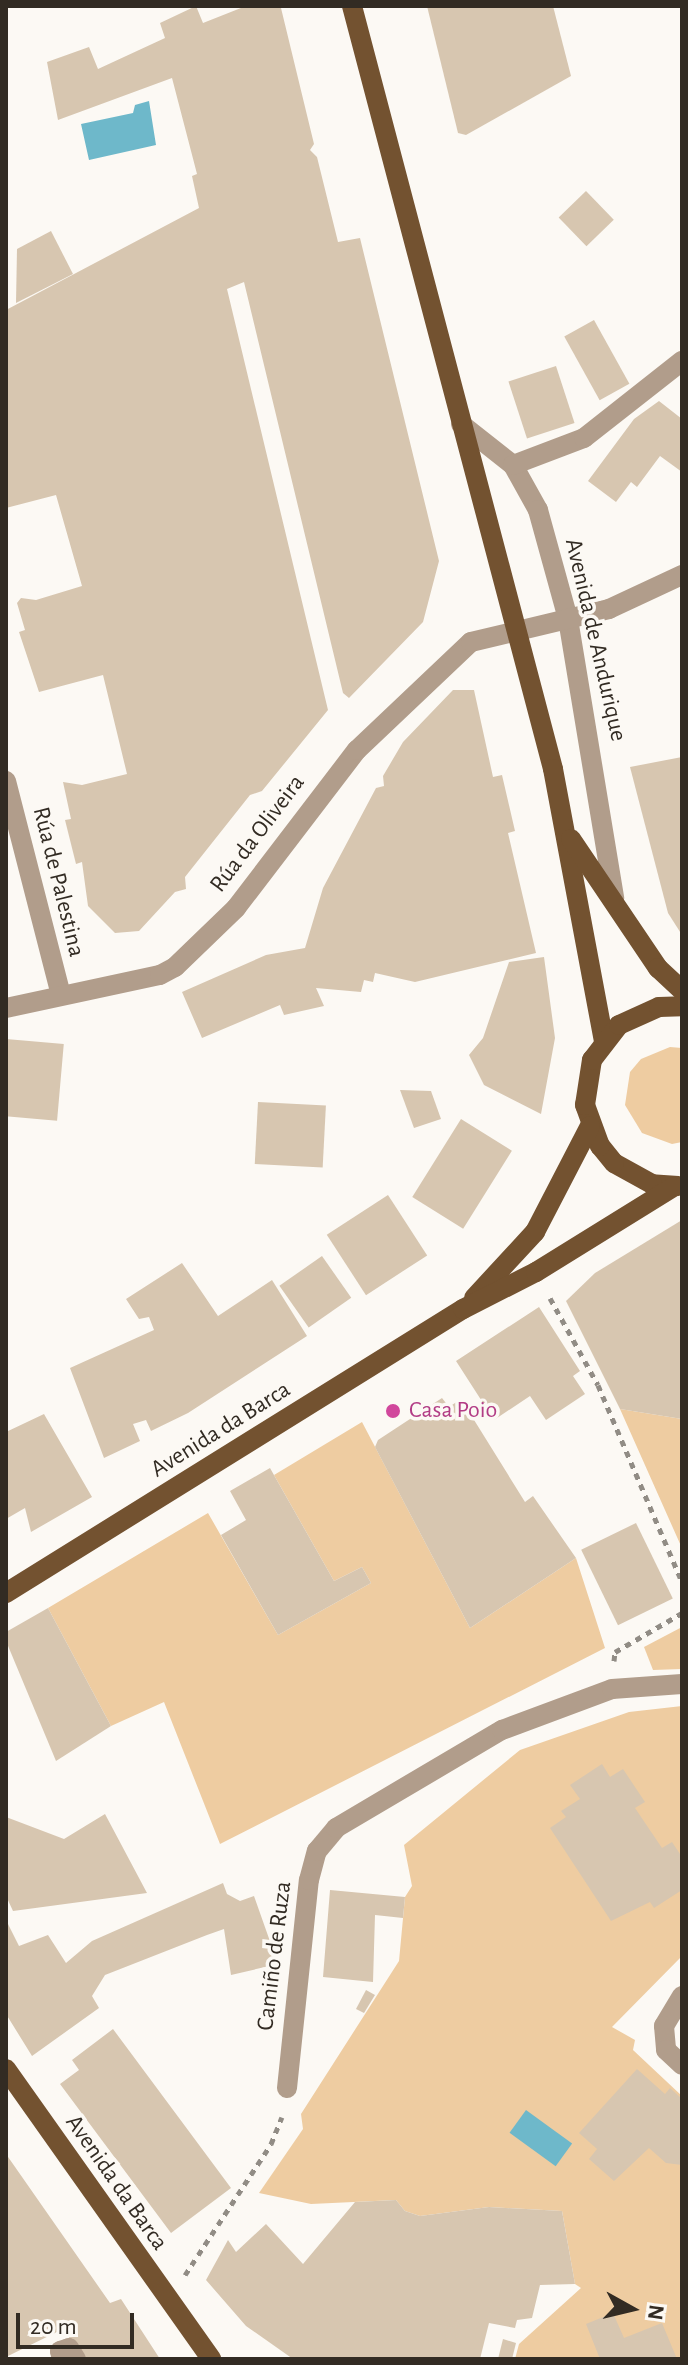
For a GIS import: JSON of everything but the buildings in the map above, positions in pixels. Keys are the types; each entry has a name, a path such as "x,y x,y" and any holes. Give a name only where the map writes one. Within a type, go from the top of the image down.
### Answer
{"main road":[{"path":"352,6 518,632 567,833 604,1041"},
{"path":"567,833 614,898 658,968 682,990"},
{"path":"678,1186 641,1180 614,1163 590,1126 586,1082 604,1041 638,1014 682,1006"},
{"path":"463,1309 535,1232 590,1126"},
{"path":"463,1309 536,1272 678,1186"},
{"name":"Avenida da Barca","path":"6,1593 463,1309"},
{"name":"Avenida da Barca","path":"6,2069 211,2359"},
{"name":"Avenida da Barca","path":"187,2324 223,2359"}],"street":[{"path":"513,465 584,438 682,361"},
{"name":"Avenida de Andurique","path":"461,424 513,465 538,510 568,619 614,898"},
{"name":"Rúa da Oliveira","path":"6,1008 160,975 175,967 236,908 357,750 451,655 471,642 609,609 682,575"},
{"name":"Rúa de Palestina","path":"6,781 61,995"},
{"name":"Camiño de Ruza","path":"287,2088 309,1880 317,1851 336,1828 502,1730 612,1689 682,1684"},
{"path":"682,1996 664,2026 666,2050 682,2065"},
{"path":"62,2359 60,2351 69,2348 76,2359"}],"path":[{"path":"536,1272 598,1385 682,1582"},
{"path":"612,1689 615,1652 682,1613"},
{"path":"164,2295 195,2266 271,2144 287,2088"}],"shaded area":[{"path":"670,1047 682,1048 682,1142 672,1144 642,1133 625,1105 630,1072 641,1059"},
{"path":"620,1409 682,1419 682,1549 681,1546"},
{"path":"362,1422 470,1628 576,1558 605,1648 220,1844 164,1702 111,1726 48,1608 208,1513 278,1635 371,1583 362,1567 334,1581 274,1475"},
{"path":"682,1627 682,1669 653,1670 644,1647"},
{"path":"682,1706 682,1956 612,2027 635,2040 633,2050 682,2096 682,2359 515,2359 519,2344 581,2288 575,2284 562,2211 489,2207 420,2216 405,2211 396,2200 311,2204 259,2193 303,2129 301,2114 399,1961 405,1897 412,1886 404,1845 520,1750 629,1712"}],"water":[{"path":"149,101 156,145 89,160 81,124 133,113 135,105"},
{"path":"526,2110 572,2144 556,2166 510,2133"}],"place":[{"name":"Casa Poio","path":"393,1411"}]}
